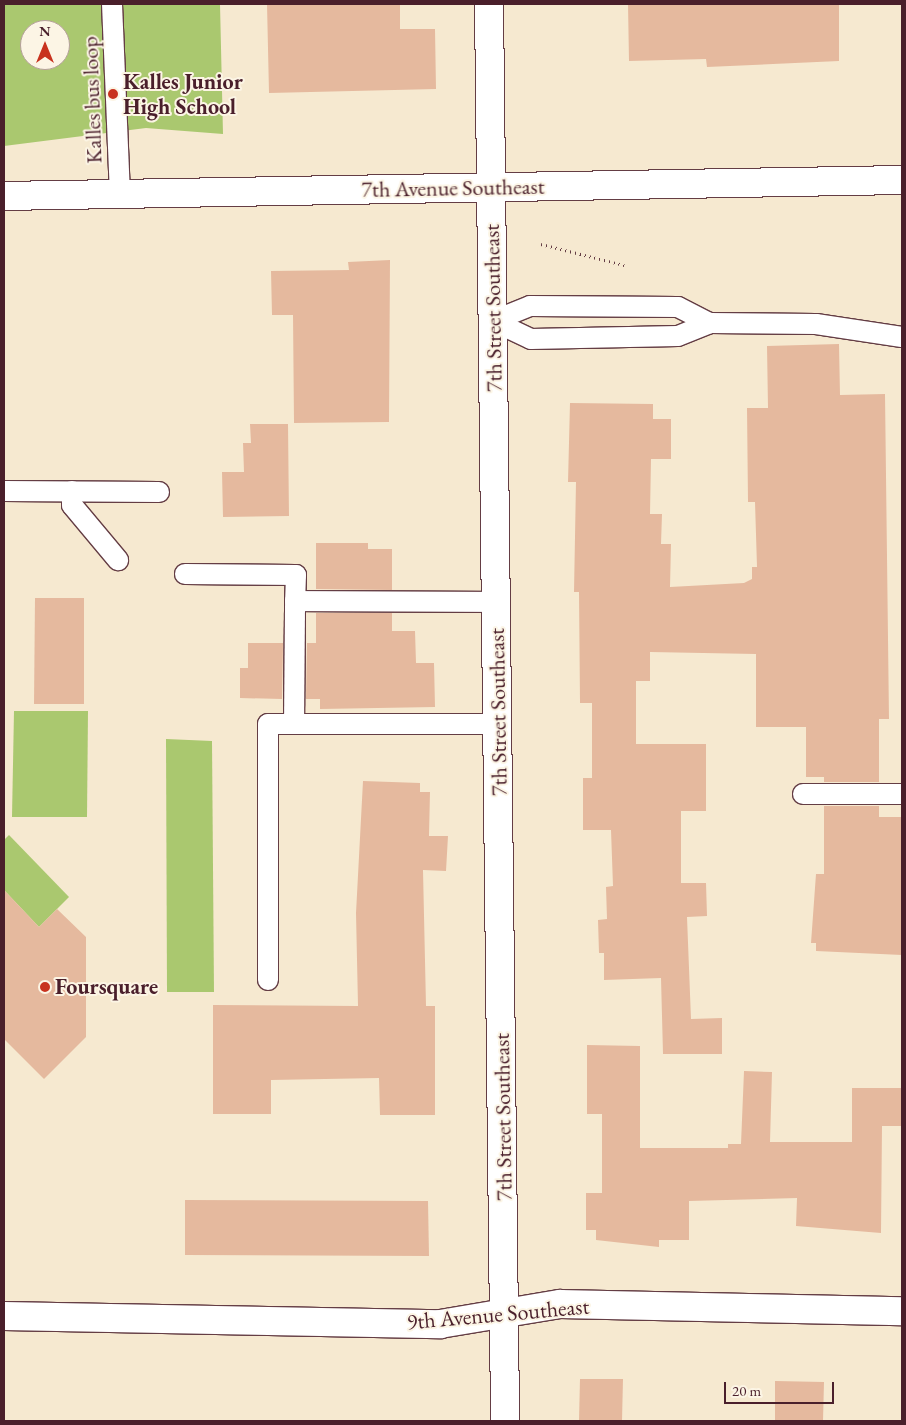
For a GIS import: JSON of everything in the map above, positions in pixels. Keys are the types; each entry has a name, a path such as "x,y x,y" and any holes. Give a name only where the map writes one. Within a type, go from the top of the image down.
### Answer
{"street":[{"name":"7th Street Southeast","path":"488,4 506,1316 505,1421"},
{"name":"7th Avenue Southeast","path":"4,196 902,180"},
{"name":"9th Avenue Southeast","path":"4,1316 440,1324 506,1316 560,1304 902,1311"}],"lane":[{"name":"Kalles bus loop","path":"112,4 120,195"},
{"path":"493,321 530,306 678,307 710,323"},
{"path":"493,321 531,339 678,336 710,323 816,324 902,337"},
{"path":"4,491 158,492"},
{"path":"72,491 72,505 118,560"},
{"path":"185,574 296,575 294,724"},
{"path":"295,601 496,602"},
{"path":"268,980 268,724 498,724"},
{"path":"803,794 902,794"}],"path":[{"path":"541,244 624,265"}],"green space":[{"name":"Kalles Junior High School","path":"4,4 220,4 223,134 146,128 4,146"},
{"path":"14,711 88,711 87,817 12,817"},
{"path":"166,739 212,741 214,992 167,992"},
{"path":"9,835 69,897 39,927 4,890 4,840"}],"building":[{"path":"267,4 400,4 400,29 435,29 436,89 269,93"},
{"path":"628,4 839,5 839,61 707,67 706,59 629,61"},
{"path":"390,260 389,422 294,423 293,315 272,315 271,271 349,270 348,262"},
{"path":"839,344 840,395 885,394 889,719 879,719 879,782 824,782 824,777 806,777 806,727 756,727 756,654 650,652 650,681 636,681 636,744 706,744 706,811 681,811 681,883 706,883 707,916 687,917 691,1019 722,1018 722,1054 663,1054 661,978 604,980 604,953 599,953 598,920 607,919 606,887 613,886 611,830 583,830 583,778 592,778 592,703 580,703 579,592 574,592 576,482 568,482 570,403 653,404 653,419 671,419 671,459 651,459 650,514 662,514 661,544 671,544 670,587 744,583 752,579 752,567 757,567 755,502 748,502 747,408 768,408 767,346"},
{"path":"250,424 288,424 289,516 223,517 222,472 244,472 243,443 251,443"},
{"path":"316,543 368,543 368,549 392,549 392,590 316,589"},
{"path":"35,598 84,598 84,704 34,704"},
{"path":"316,613 392,613 392,631 415,631 416,663 434,663 435,707 320,709 320,699 306,699 307,643 316,643"},
{"path":"248,643 283,643 282,699 240,698 240,668 248,668"},
{"path":"363,781 420,783 420,792 430,792 429,836 448,836 446,871 423,870 426,1006 435,1006 435,1115 380,1115 379,1078 271,1080 271,1114 213,1114 213,1005 358,1006 356,913"},
{"path":"824,806 879,806 879,817 902,817 902,955 816,951 816,943 811,943 816,874 824,874"},
{"name":"Foursquare","path":"4,890 39,927 57,909 86,937 86,1037 44,1079 4,1039"},
{"path":"587,1045 640,1046 640,1148 728,1148 728,1144 741,1144 744,1071 772,1072 770,1142 852,1142 852,1088 902,1088 902,1126 882,1126 881,1233 796,1226 797,1198 689,1201 689,1240 659,1240 659,1247 596,1240 596,1230 586,1230 586,1193 602,1193 602,1114 587,1114"},
{"path":"185,1200 428,1201 429,1256 185,1255"},
{"path":"580,1379 623,1379 622,1421 579,1421"},
{"path":"775,1381 824,1382 823,1421 775,1421"}],"place":[{"name":"Kalles Junior High School","path":"113,94"},
{"name":"Foursquare","path":"45,987"}]}
